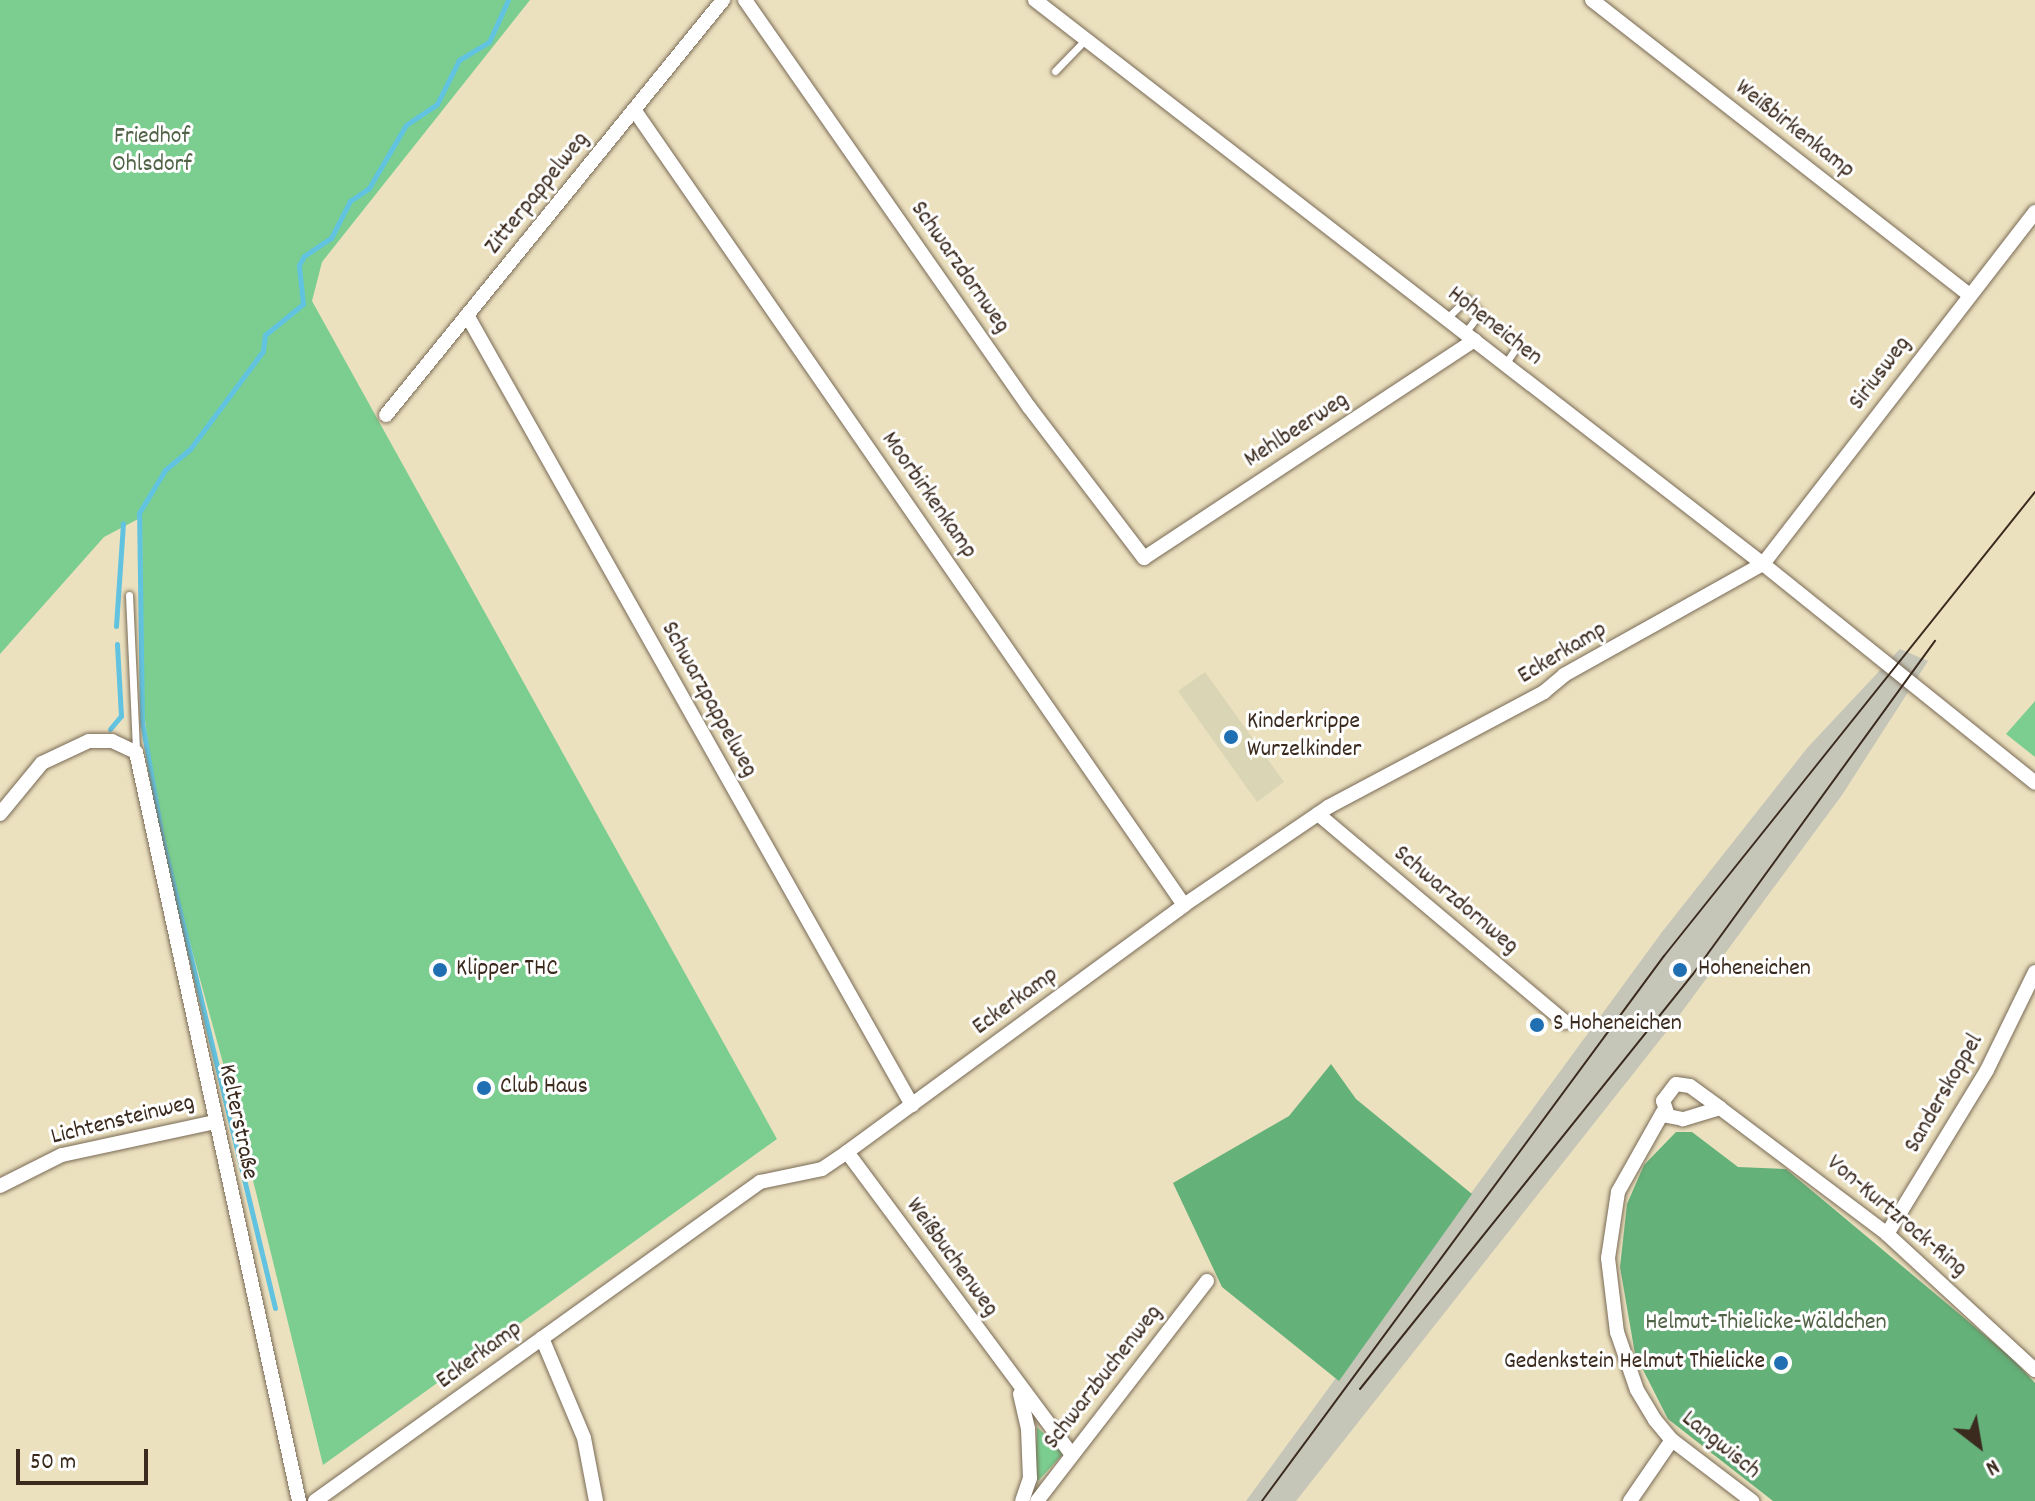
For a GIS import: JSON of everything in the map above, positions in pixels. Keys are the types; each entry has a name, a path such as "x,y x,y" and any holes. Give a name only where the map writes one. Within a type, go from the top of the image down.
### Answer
{"street":[{"name":"Zitterpappelweg","path":"386,415 723,0"},
{"name":"Schwarzdornweg","path":"745,0 1029,407 1144,558"},
{"name":"Hoheneichen","path":"1035,0 1763,564 2035,783"},
{"name":"Weißbirkenkamp","path":"1592,0 1969,295"},
{"name":"Moorbirkenkamp","path":"635,111 1184,905"},
{"name":"Siriusweg","path":"1763,564 2035,212"},
{"name":"Schwarzpappelweg","path":"467,315 912,1105"},
{"name":"Mehlbeerweg","path":"1144,558 1470,336"},
{"name":"Eckerkamp","path":"315,1501 760,1182 822,1169 847,1152 1184,905 1318,814 1544,692 1564,675 1763,564"},
{"path":"0,814 42,763 89,741 112,741 136,752"},
{"name":"Kelterstraße","path":"136,752 214,1122 299,1501"},
{"name":"Schwarzdornweg","path":"1318,814 1565,1022"},
{"name":"Sanderskoppel","path":"1887,1234 1987,1070 2035,972"},
{"name":"Von-Kurtzrock-Ring","path":"1663,1112 1664,1095 1676,1084 1690,1086 1887,1234 2035,1370"},
{"path":"1663,1112 1678,1119 1720,1108"},
{"name":"Langwisch","path":"1663,1112 1618,1192 1608,1258 1617,1332 1637,1390 1672,1440 1752,1501"},
{"name":"Lichtensteinweg","path":"0,1186 62,1155 214,1122"},
{"name":"Weißbuchenweg","path":"847,1152 1019,1389 1072,1455"},
{"name":"Schwarzbuchenweg","path":"1037,1501 1207,1281"},
{"path":"542,1338 584,1438 596,1501"},
{"name":"Weißbuchenweg","path":"1019,1389 1030,1478 1022,1501"},
{"path":"1630,1501 1672,1440"}],"lane":[{"path":"1055,71 1086,39"},
{"path":"1447,318 1467,299 1480,313 1470,336"},
{"path":"1500,331 1518,345 1505,364"},
{"path":"129,595 136,752"}],"shaded area":[{"path":"1900,649 1928,661 1842,795 1678,1017 1296,1501 1246,1501 1662,932 1808,747"},
{"name":"Kinderkrippe Wurzelkinder","path":"1205,672 1284,782 1257,802 1178,691"}],"green space":[{"name":"Klipper THC","path":"0,0 530,0 322,262 312,301 777,1139 323,1465 235,1107 160,833 143,705 142,517 104,537 0,654"},
{"path":"2035,701 2035,757 2006,734"},
{"path":"1331,1064 1356,1099 1472,1194 1339,1381 1222,1287 1173,1183 1289,1116"},
{"name":"Helmut-Thielicke-Wäldchen","path":"1676,1132 1692,1132 1738,1167 1786,1169 2012,1358 2035,1383 2035,1501 1773,1501 1668,1419 1635,1354 1620,1267 1627,1204 1644,1165"},
{"path":"1037,1427 1064,1453 1038,1481 1035,1474"}],"waterway":[{"path":"275,1308 161,832 142,722 139,513 165,470 190,449 263,351 265,335 303,304 299,265 304,256 331,238 350,201 369,188 406,125 437,104 459,60 489,42 508,0"},
{"path":"116,626 123,523"},
{"path":"110,729 121,716 117,644"}],"tram line":[{"path":"1262,1501 1664,956 2035,492"},
{"path":"1360,1389 1693,974 1935,641"}],"place":[{"name":"Kinderkrippe Wurzelkinder","path":"1231,737"},
{"name":"Klipper THC","path":"440,970"},
{"name":"Hoheneichen","path":"1680,970"},
{"name":"S Hoheneichen","path":"1537,1025"},
{"name":"Club Haus","path":"484,1088"},
{"name":"Gedenkstein Helmut Thielicke","path":"1781,1363"}],"park label":[{"name":"Friedhof Ohlsdorf","path":"152,152"}]}
